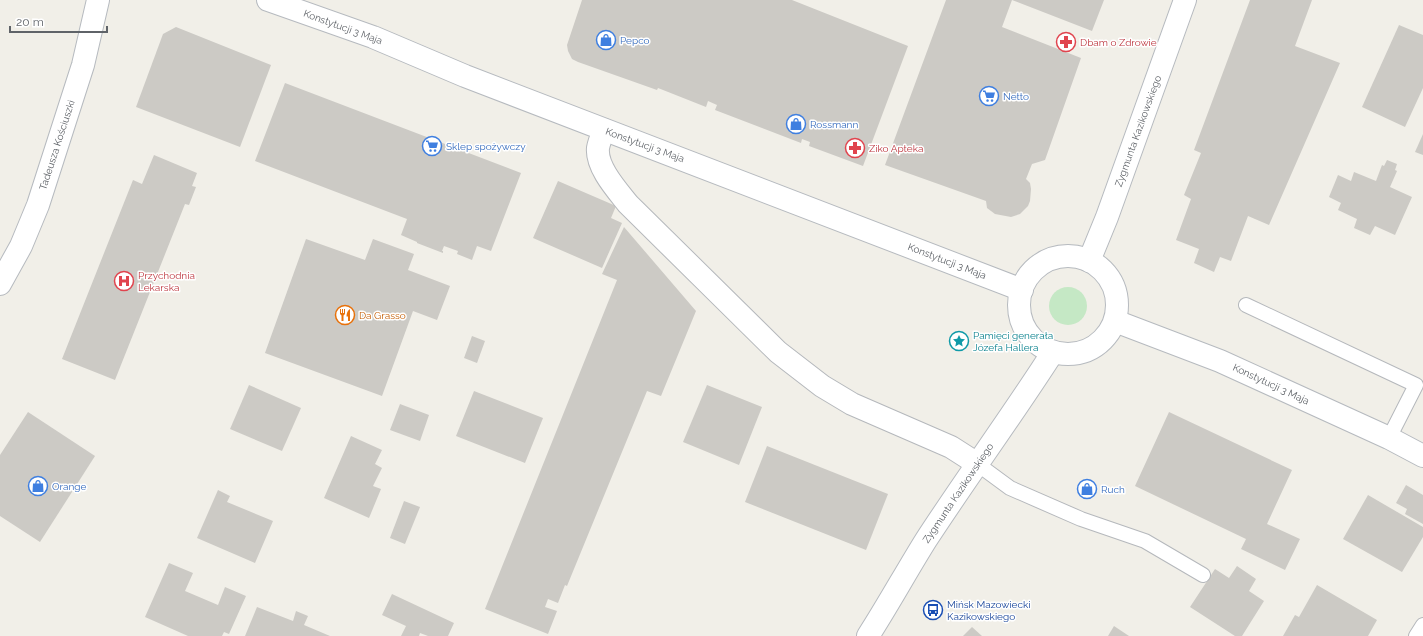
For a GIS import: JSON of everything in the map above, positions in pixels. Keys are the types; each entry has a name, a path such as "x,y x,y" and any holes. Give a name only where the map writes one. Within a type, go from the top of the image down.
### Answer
{"street":[{"name":"Tadeusza Kościuszki","path":"0,284 21,246 38,205 83,65 98,0"},
{"name":"Konstytucji 3 Maja","path":"268,0 373,37 465,76 1022,290"},
{"name":"Zygmunta Kazikowskiego","path":"1089,260 1107,217 1185,0"},
{"path":"604,130 598,148 600,162 610,180 628,204 778,352 822,386 852,404 951,446 976,463"},
{"path":"1069,256 1089,260 1098,266 1108,277 1115,290 1118,306 1115,321 1108,334 1097,345 1084,352 1068,354 1053,352 1039,345 1029,334 1022,320 1019,305 1022,290 1029,276 1040,265 1053,258 1069,256"},
{"name":"Konstytucji 3 Maja","path":"1115,321 1220,361 1389,438 1423,456"},
{"name":"Zygmunta Kazikowskiego","path":"868,636 925,542 976,463 1026,394 1053,352"}],"lane":[{"path":"1246,305 1416,385 1389,438"},
{"path":"976,463 1010,488 1081,519 1145,541 1203,575"},
{"path":"1416,636 1423,625"}],"green space":[{"path":"1068,287 1081,293 1087,306 1081,319 1068,325 1055,319 1049,306 1055,293"}],"building":[{"path":"582,0 792,0 908,46 863,166 809,146 810,142 802,139 801,143 715,110 717,105 708,101 706,107 658,88 657,90 572,59 567,45"},
{"name":"Netto","path":"946,0 1012,0 1002,27 1081,58 1045,160 1032,164 1026,179 1030,183 1031,189 1028,206 1020,214 1011,217 995,214 987,208 986,201 885,165"},
{"path":"1012,0 1104,0 1092,31"},
{"path":"1250,0 1312,0 1295,46 1340,63 1269,225 1248,216 1231,261 1220,257 1214,272 1194,263 1199,249 1176,240 1191,199 1184,195 1201,153 1194,150"},
{"path":"1399,25 1423,35 1423,88 1405,127 1362,107"},
{"path":"176,27 271,65 240,147 136,107 163,34"},
{"path":"285,83 521,173 491,251 477,246 472,260 457,254 458,251 444,246 442,251 443,253 401,235 407,219 255,161"},
{"path":"1423,134 1423,155 1415,152"},
{"name":"Przychodnia Lekarska","path":"154,155 197,173 192,186 196,187 189,205 185,204 115,380 62,359 133,180 142,184"},
{"path":"1387,160 1397,164 1395,170 1397,171 1390,187 1412,197 1395,235 1375,226 1370,235 1354,228 1357,219 1338,210 1341,203 1329,197 1338,175 1351,181 1354,172 1376,181 1382,165 1384,166"},
{"path":"558,181 616,206 611,218 622,223 602,268 533,238"},
{"path":"624,227 696,311 661,396 647,391 567,586 565,585 558,603 548,599 545,607 557,611 548,634 485,609 617,280 602,274"},
{"name":"Da Grasso","path":"306,239 365,260 373,239 414,254 408,270 450,286 437,320 413,311 382,396 265,353"},
{"path":"472,336 485,341 477,363 464,358"},
{"path":"249,385 301,408 282,451 230,429"},
{"path":"707,385 762,407 739,465 683,442"},
{"path":"474,391 543,418 525,463 456,436"},
{"path":"400,404 429,415 420,441 390,430"},
{"name":"Orange","path":"28,412 95,456 40,542 0,516 0,455"},
{"path":"1169,412 1292,470 1267,524 1300,539 1285,570 1241,549 1246,539 1135,486"},
{"path":"351,436 382,450 375,464 382,468 373,486 381,489 369,518 324,498"},
{"path":"767,446 888,494 866,550 745,502"},
{"name":"Ruch","path":"1085,480 1095,484 1088,499 1079,495"},
{"path":"1406,485 1423,495 1423,524 1405,514 1407,509 1396,503"},
{"path":"218,490 230,496 227,502 273,521 255,563 197,538"},
{"path":"1368,495 1423,527 1423,537 1402,572 1343,539"},
{"path":"404,501 420,507 405,544 390,538"},
{"path":"169,563 193,573 185,591 218,605 225,587 246,596 229,634 224,632 222,636 188,636 145,617"},
{"path":"1237,566 1256,579 1249,591 1264,601 1242,636 1235,636 1190,607 1215,569 1229,578"},
{"path":"1317,585 1377,620 1368,636 1283,636 1295,615 1299,617"},
{"path":"392,594 454,623 448,636 428,636 420,633 419,636 401,636 406,626 382,615"},
{"path":"257,607 293,621 296,611 308,616 304,625 330,636 245,636"},
{"path":"1114,626 1129,636 1108,636"},
{"path":"972,627 982,636 963,636"}],"place":[{"name":"Pepco","path":"606,40"},
{"name":"Dbam o Zdrowie","path":"1066,42"},
{"name":"Netto","path":"989,96"},
{"name":"Rossmann","path":"796,124"},
{"name":"Sklep spożywczy","path":"432,146"},
{"name":"Ziko Apteka","path":"855,148"},
{"name":"Przychodnia Lekarska","path":"124,281"},
{"name":"Da Grasso","path":"345,315"},
{"name":"Pamięci generała Józefa Hallera","path":"959,341"},
{"name":"Orange","path":"38,486"},
{"name":"Ruch","path":"1087,489"},
{"name":"Mińsk Mazowiecki Kazikowskiego","path":"933,610"}]}
